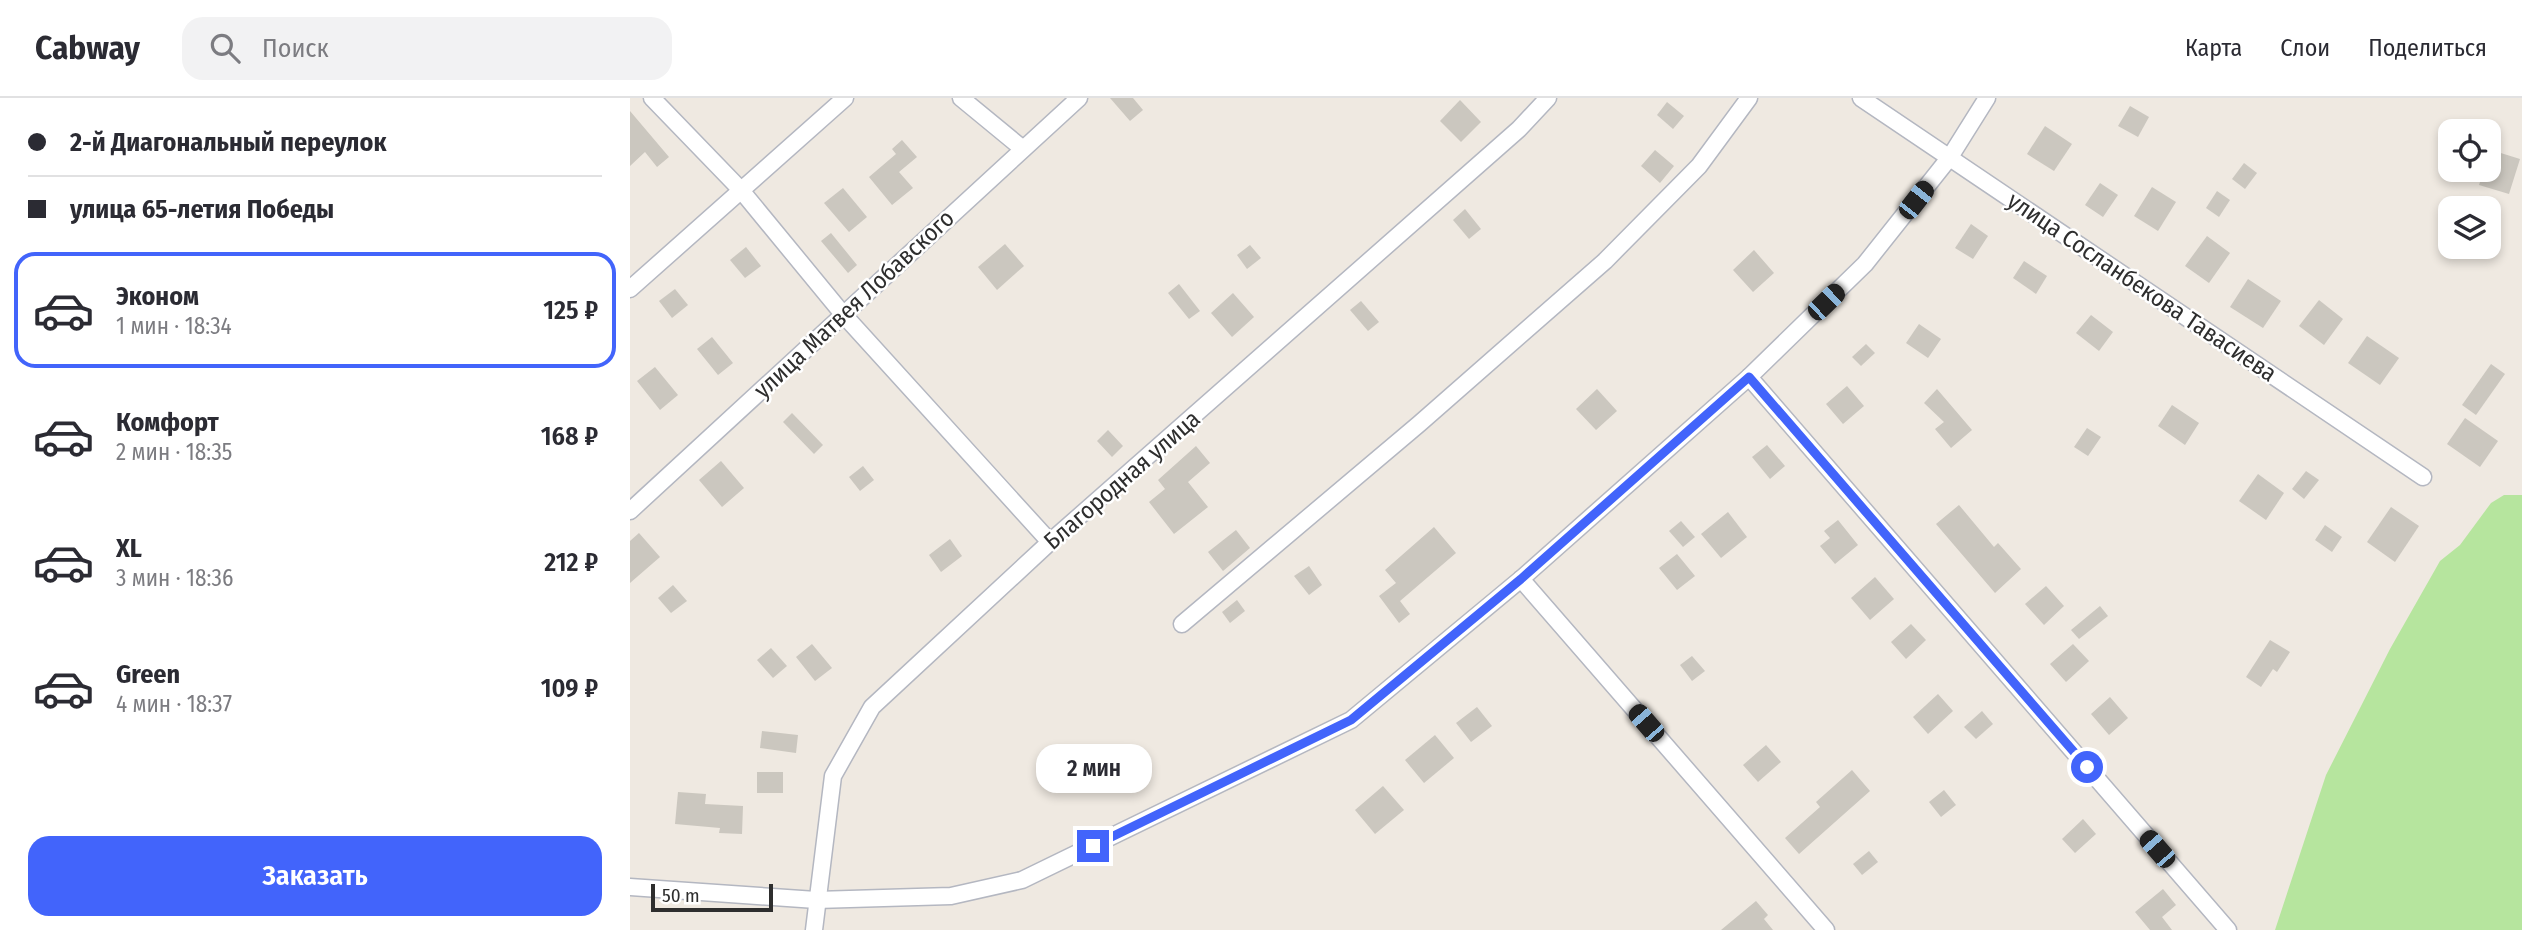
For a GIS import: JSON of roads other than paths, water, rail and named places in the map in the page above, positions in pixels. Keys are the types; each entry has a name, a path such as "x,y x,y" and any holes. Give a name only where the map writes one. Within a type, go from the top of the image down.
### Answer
{"street":[{"path":"652,98 740,189 842,313 1050,542"},
{"path":"630,289 667,259 740,189 845,98"},
{"path":"961,98 1023,149"},
{"name":"улица Матвея Лобавского","path":"631,508 1079,98"},
{"name":"Благородная улица","path":"814,930 833,776 872,707 1050,542 1509,138 1548,98"},
{"path":"1182,624 1419,424 1605,261 1699,166 1749,98"},
{"name":"улица Сосланбекова Тавасиева","path":"1861,98 2423,477"},
{"path":"630,887 816,900 951,896 1021,880 1351,720 1521,579 1749,377 1865,264 1950,157 1987,98"},
{"path":"1749,377 2228,930"},
{"path":"1521,579 1826,930"}]}
